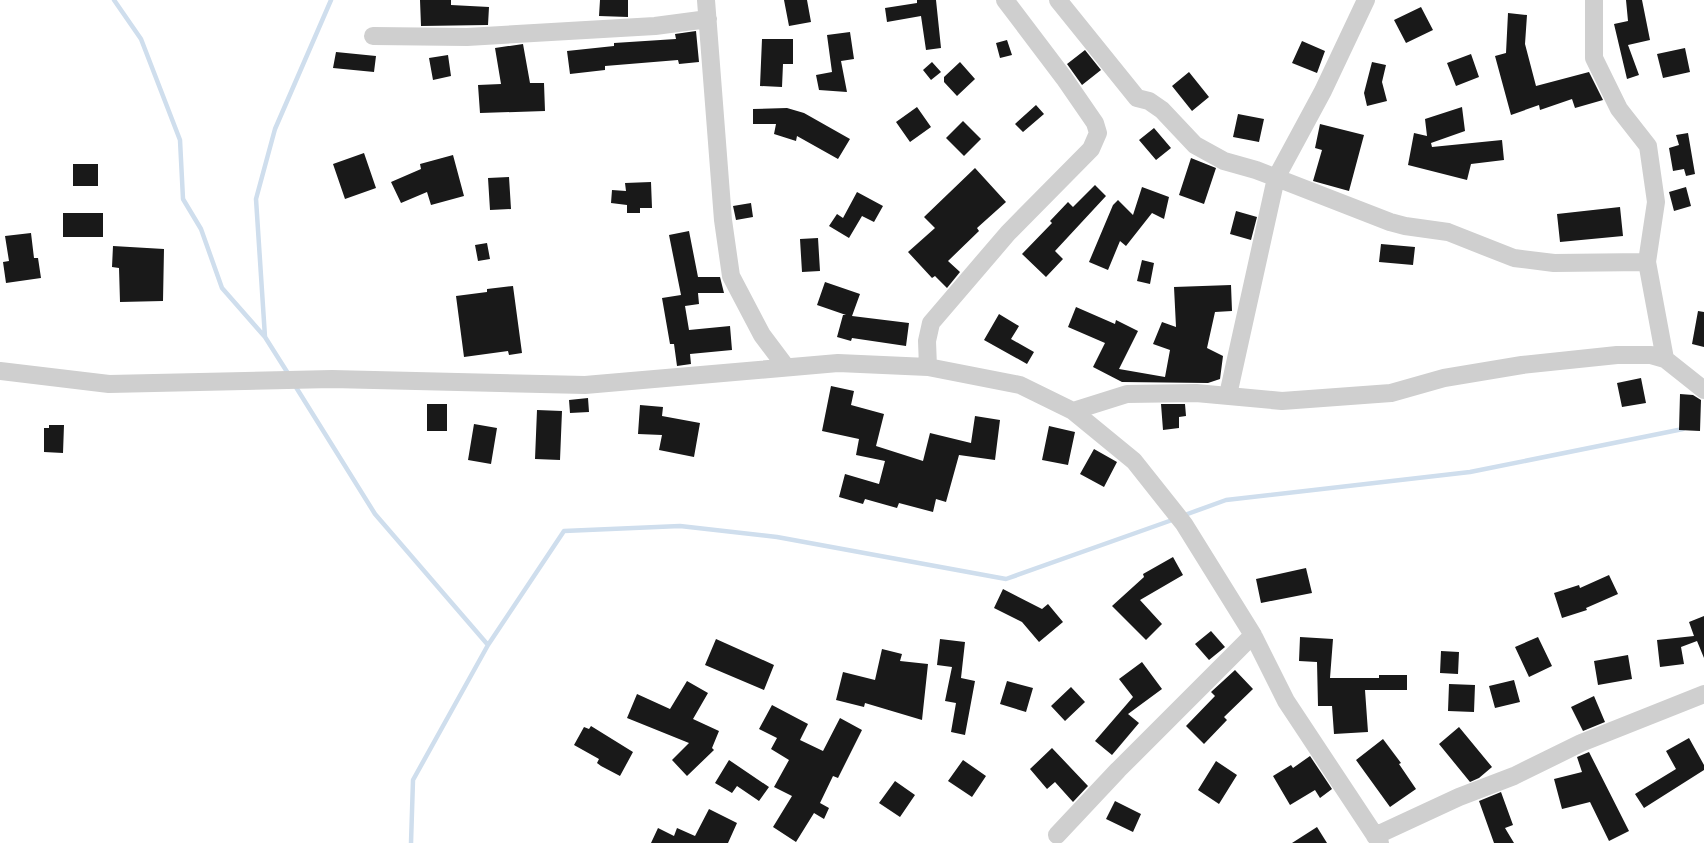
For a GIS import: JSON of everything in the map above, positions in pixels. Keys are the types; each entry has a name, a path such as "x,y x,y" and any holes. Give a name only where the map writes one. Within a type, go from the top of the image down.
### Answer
{"street":[{"path":"706,0 723,220 731,276 762,335 786,367"},
{"path":"928,367 927,341 931,323 1008,232 1091,149 1098,133 1064,78 1005,0"},
{"path":"1058,0 1137,98 1149,101 1162,110 1195,145 1224,160 1390,222 1448,232 1514,258 1554,263 1647,262"},
{"path":"1228,395 1276,178 1323,91 1366,0"},
{"path":"1594,0 1594,58 1620,109 1648,146 1656,202 1647,262 1665,359"},
{"path":"373,36 467,37 656,26 708,19"},
{"path":"1073,411 1127,394 1228,395 1282,401 1391,393 1444,378 1522,365 1617,355 1651,355 1665,359 1704,390"},
{"path":"0,371 109,384 332,379 585,385 838,364 928,367 1020,385 1073,411 1134,461 1184,524 1253,635 1286,701 1378,839 1458,797 1514,776 1581,743 1704,694"},
{"path":"1057,835 1118,770 1253,635"}],"building":[{"path":"420,0 451,0 451,5 489,7 488,25 421,26"},
{"path":"600,0 628,0 628,17 599,16"},
{"path":"784,0 807,0 811,22 789,26"},
{"path":"917,0 936,0 941,48 926,50 921,16 887,22 885,8 917,3"},
{"path":"1626,0 1642,0 1650,40 1628,45 1639,75 1627,79 1614,24 1628,21"},
{"path":"1421,7 1433,30 1406,43 1394,20"},
{"path":"1508,13 1527,15 1525,44 1536,86 1589,72 1603,100 1575,108 1572,99 1540,110 1539,105 1511,115 1495,56 1506,53"},
{"path":"696,31 699,62 679,64 678,60 605,66 605,70 570,74 567,51 614,46 614,43 676,39 675,34"},
{"path":"850,32 854,59 841,61 847,92 819,90 816,75 832,72 827,35"},
{"path":"762,39 793,39 793,64 783,64 782,87 760,86"},
{"path":"1007,40 1012,55 1000,58 996,43"},
{"path":"1302,41 1325,51 1317,73 1292,63"},
{"path":"523,44 530,83 544,83 545,111 480,113 478,85 501,84 495,48"},
{"path":"1685,48 1690,72 1663,78 1657,54"},
{"path":"1085,50 1101,70 1082,85 1067,64"},
{"path":"336,52 376,56 374,72 333,68"},
{"path":"1471,54 1479,77 1456,86 1447,63"},
{"path":"448,55 451,76 433,80 429,58"},
{"path":"932,62 941,72 931,80 923,70"},
{"path":"960,62 975,79 957,96 944,82 944,77"},
{"path":"1372,62 1386,65 1382,82 1387,101 1367,106 1364,93"},
{"path":"1189,72 1209,97 1192,111 1172,86"},
{"path":"1036,105 1044,114 1023,132 1015,124"},
{"path":"917,107 931,127 910,142 896,122"},
{"path":"1462,107 1465,131 1431,143 1432,147 1502,140 1504,160 1471,164 1467,180 1408,165 1414,133 1427,136 1425,119"},
{"path":"787,108 804,113 850,139 838,159 797,136 796,141 774,134 776,124 753,124 753,109"},
{"path":"1238,114 1264,119 1259,142 1233,137"},
{"path":"963,121 981,139 964,156 946,138"},
{"path":"1320,124 1364,135 1349,191 1313,181 1322,150 1315,148"},
{"path":"1154,128 1171,148 1156,160 1139,140"},
{"path":"1688,133 1695,174 1686,176 1684,169 1673,171 1669,148 1679,145 1676,135"},
{"path":"364,153 376,188 345,199 333,164"},
{"path":"453,155 464,196 431,205 427,192 401,203 391,182 421,169 420,164"},
{"path":"1191,158 1216,168 1204,204 1179,195"},
{"path":"73,164 98,164 98,186 73,186"},
{"path":"975,168 1006,202 977,228 979,231 948,261 960,272 947,288 935,276 932,278 908,252 935,228 924,217"},
{"path":"509,177 511,209 490,210 488,178"},
{"path":"651,182 652,208 640,208 640,213 627,213 627,205 611,203 612,190 626,191 625,183"},
{"path":"1095,185 1106,196 1055,251 1063,259 1046,277 1022,254 1052,223 1050,221 1068,202 1073,207"},
{"path":"1142,187 1169,197 1164,219 1152,213 1126,246 1120,241 1108,270 1089,262 1113,205 1118,200 1133,215"},
{"path":"1686,187 1691,206 1674,211 1669,192"},
{"path":"857,192 883,206 874,222 862,216 849,238 829,226 837,214 843,218"},
{"path":"751,203 753,217 736,220 733,206"},
{"path":"1620,207 1623,236 1560,242 1557,214"},
{"path":"1236,211 1257,217 1251,240 1230,234"},
{"path":"63,213 103,213 103,237 63,237"},
{"path":"689,231 698,277 720,277 724,293 698,293 699,304 685,306 689,330 730,326 732,350 690,354 691,364 677,366 674,344 670,344 662,298 681,295 669,235"},
{"path":"31,233 34,258 38,258 41,278 6,283 3,262 9,261 5,236"},
{"path":"818,238 820,271 802,272 800,239"},
{"path":"487,243 490,259 478,261 475,245"},
{"path":"1381,244 1415,247 1413,265 1379,262"},
{"path":"113,246 164,249 163,301 120,302 119,268 112,267"},
{"path":"1142,260 1154,263 1150,284 1137,281"},
{"path":"825,282 860,294 852,316 909,323 906,346 852,338 851,341 837,337 843,315 846,315 817,305"},
{"path":"1231,285 1232,311 1215,312 1207,348 1223,356 1220,379 1208,383 1122,382 1093,367 1105,343 1068,327 1076,307 1115,324 1116,320 1138,331 1119,369 1165,377 1170,350 1153,344 1162,322 1176,327 1174,287"},
{"path":"513,286 522,353 509,355 508,351 464,357 456,296 487,292 487,289"},
{"path":"1698,311 1704,312 1704,347 1692,344"},
{"path":"999,314 1019,326 1011,339 1034,352 1027,364 984,340"},
{"path":"1641,378 1646,403 1622,407 1617,383"},
{"path":"831,386 854,391 851,405 884,414 876,446 923,461 930,433 971,443 975,416 1000,420 995,460 959,455 946,502 936,499 933,512 899,503 897,508 865,499 863,504 839,497 845,474 879,484 885,461 856,455 859,439 822,431"},
{"path":"1680,394 1693,395 1701,400 1700,431 1679,430"},
{"path":"588,398 589,412 570,413 569,400"},
{"path":"427,404 447,404 447,431 427,431"},
{"path":"1161,404 1185,404 1186,416 1179,417 1179,428 1163,430"},
{"path":"640,405 663,407 662,416 700,423 694,457 659,450 662,435 638,434"},
{"path":"537,410 562,411 560,460 535,459"},
{"path":"474,424 497,428 491,464 468,460"},
{"path":"49,425 64,425 63,453 44,452 44,428 49,428"},
{"path":"1049,426 1075,432 1068,465 1042,460"},
{"path":"1094,449 1117,462 1104,487 1080,474"},
{"path":"1173,557 1183,575 1140,600 1162,624 1146,640 1112,606 1144,577 1143,574"},
{"path":"1306,568 1312,593 1261,603 1256,579"},
{"path":"1609,575 1618,594 1586,608 1587,610 1562,618 1554,593 1579,585 1580,588"},
{"path":"1003,589 1042,609 1048,604 1063,622 1039,642 1022,622 994,608"},
{"path":"1704,616 1704,658 1697,641 1681,647 1684,664 1660,667 1657,640 1694,636 1689,622"},
{"path":"1211,631 1225,647 1209,660 1195,644"},
{"path":"1300,637 1333,639 1330,678 1379,678 1379,675 1407,675 1407,690 1365,690 1368,732 1334,734 1332,706 1318,706 1317,662 1299,661"},
{"path":"1538,637 1552,666 1529,677 1515,647"},
{"path":"716,639 774,665 764,690 705,665"},
{"path":"940,639 965,642 961,678 975,681 965,735 951,732 956,703 945,701 952,667 937,665"},
{"path":"882,649 902,654 900,661 928,664 922,720 865,703 864,707 836,700 843,672 875,680"},
{"path":"1441,651 1459,652 1458,674 1440,673"},
{"path":"1628,655 1632,679 1598,685 1594,661"},
{"path":"1142,662 1162,689 1128,714 1139,723 1112,755 1095,741 1133,697 1119,679"},
{"path":"1235,670 1253,689 1224,717 1227,720 1204,744 1186,726 1215,696 1211,692"},
{"path":"1514,680 1520,702 1495,708 1489,686"},
{"path":"687,681 708,693 693,719 719,731 712,748 714,750 687,776 672,760 689,743 627,718 637,694 670,709"},
{"path":"1007,681 1033,688 1026,712 1000,704"},
{"path":"1449,684 1475,685 1474,712 1448,711"},
{"path":"1071,687 1085,702 1065,721 1051,706"},
{"path":"1594,696 1605,722 1583,731 1571,707"},
{"path":"772,705 808,724 800,740 823,751 840,718 862,730 838,778 833,776 820,803 829,808 824,819 814,813 796,842 773,827 792,796 774,787 789,760 771,749 777,738 759,729"},
{"path":"591,726 633,752 620,776 597,763 599,759 574,745 584,727 589,729"},
{"path":"1459,727 1492,767 1479,778 1470,782 1439,744"},
{"path":"1689,738 1704,765 1704,770 1644,808 1635,794 1676,769 1666,751"},
{"path":"1383,739 1401,763 1399,764 1416,789 1390,807 1356,760"},
{"path":"1052,748 1088,786 1073,802 1055,782 1047,789 1030,769"},
{"path":"1589,752 1629,831 1609,841 1590,802 1562,809 1554,779 1582,772 1577,757"},
{"path":"1310,756 1332,789 1320,798 1315,790 1290,805 1273,776 1291,765 1293,768"},
{"path":"729,760 769,787 759,801 737,786 732,793 715,783"},
{"path":"963,760 986,776 972,797 948,781"},
{"path":"1216,761 1237,775 1219,804 1198,790"},
{"path":"895,781 915,795 900,817 879,803"},
{"path":"1501,792 1513,825 1505,828 1514,843 1494,843 1479,801"},
{"path":"1115,801 1141,814 1133,832 1106,819"},
{"path":"709,809 737,823 728,843 651,843 658,828 674,836 677,828 695,836"},
{"path":"1317,827 1327,843 1292,843"}],"waterway":[{"path":"114,0 141,39 180,140 183,199 201,229 222,288 265,337"},
{"path":"289,375 265,337 256,199 275,129 331,0"},
{"path":"294,384 375,514 488,645"},
{"path":"1182,516 1226,500 1470,472 1683,429"},
{"path":"411,843 413,780 488,645 564,531 680,526 777,537 1006,579 1175,519"}]}
